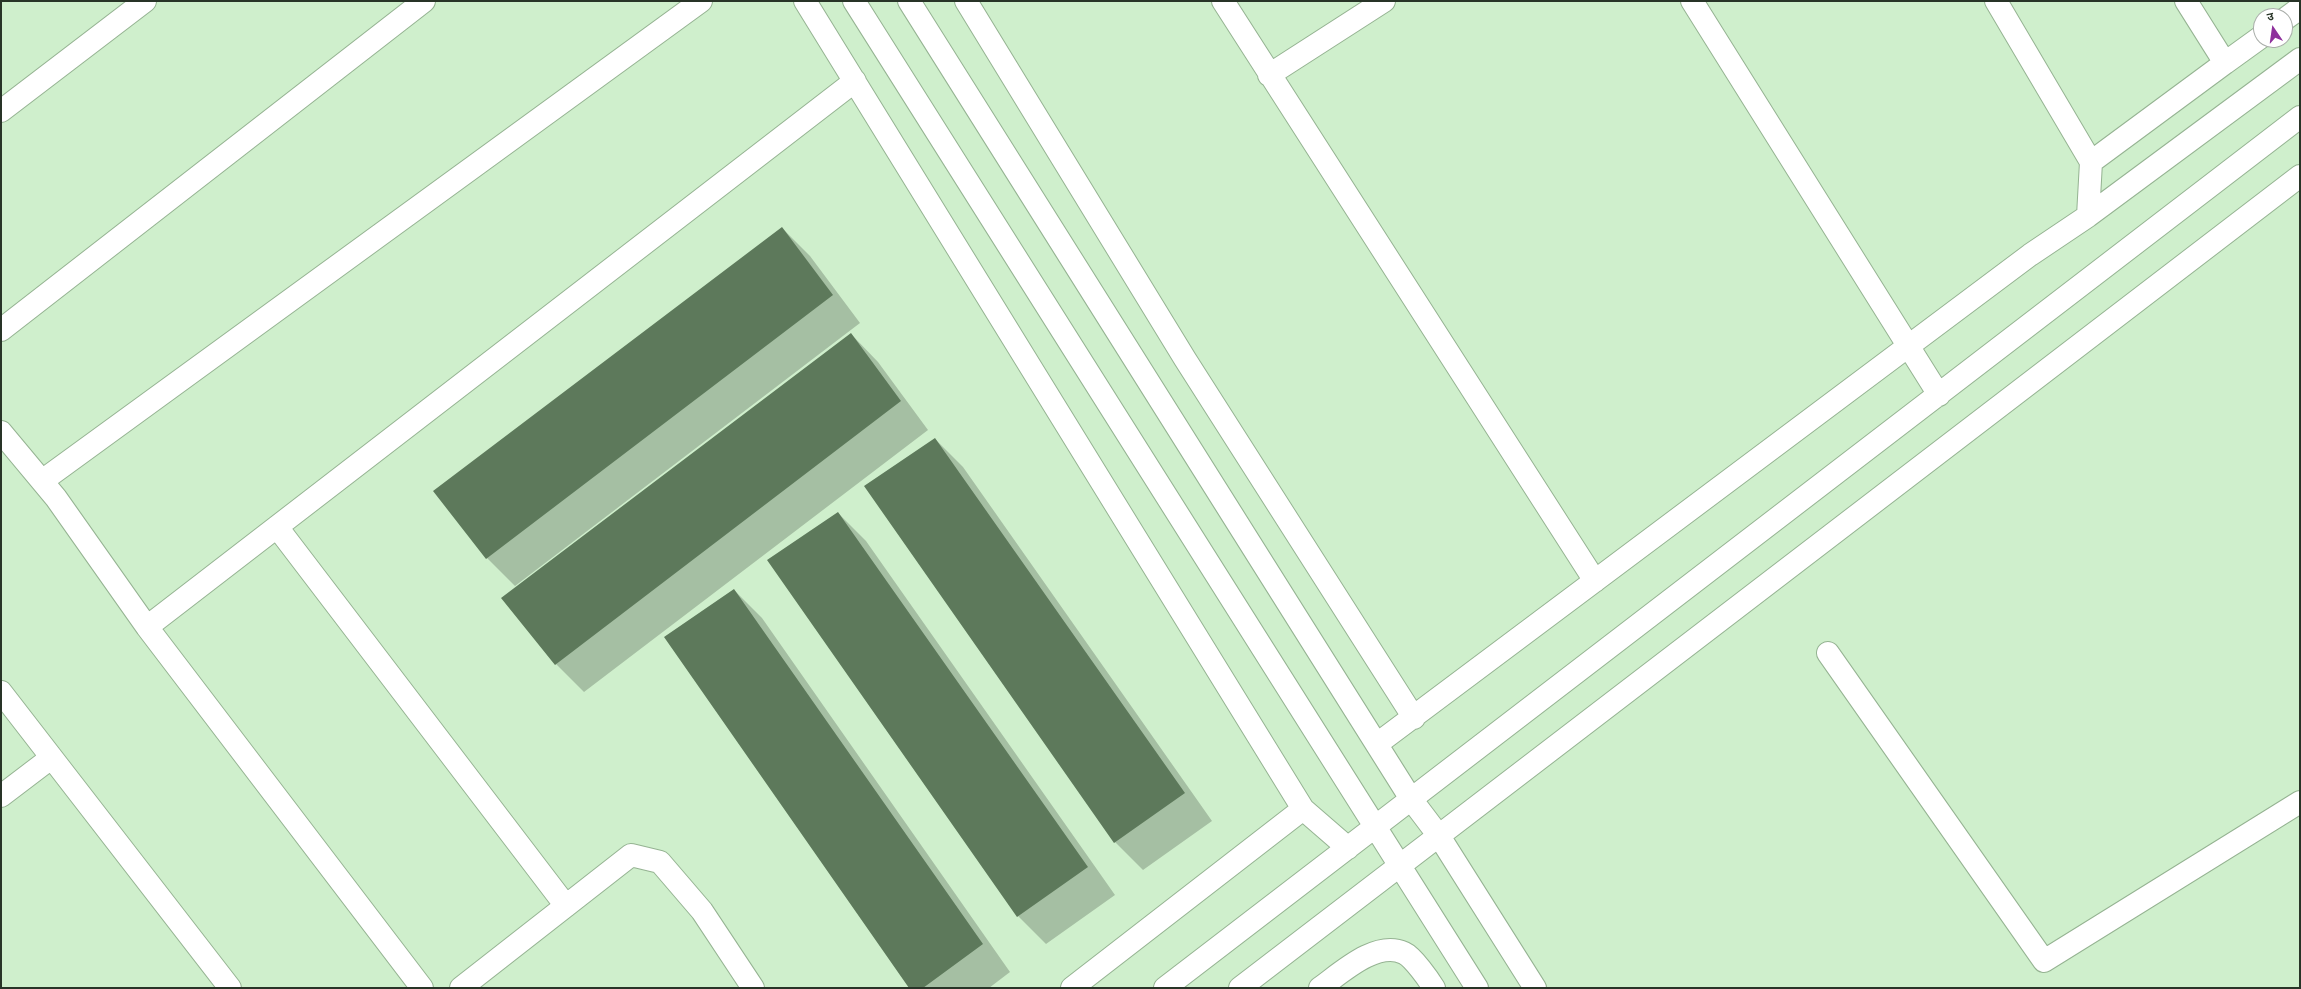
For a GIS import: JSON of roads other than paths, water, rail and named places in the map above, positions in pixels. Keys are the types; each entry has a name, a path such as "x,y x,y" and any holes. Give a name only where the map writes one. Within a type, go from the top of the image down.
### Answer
{"street":[{"path":"1,111 145,1"},
{"path":"1,330 424,1"},
{"path":"42,481 701,1"},
{"path":"806,1 1303,809 1348,848"},
{"path":"854,1 1477,988"},
{"path":"909,1 1411,799 1439,836 1535,988"},
{"path":"966,1 1185,359 1414,718"},
{"path":"1223,1 1269,75 1595,581"},
{"path":"1269,75 1384,1"},
{"path":"1692,1 1939,395"},
{"path":"1996,1 2091,162 2088,216"},
{"path":"2186,1 2225,63"},
{"path":"2091,162 2253,42"},
{"path":"1377,744 1414,718 2030,255 2088,216 2300,59"},
{"path":"147,627 856,81"},
{"path":"1165,988 2300,117"},
{"path":"1240,988 2300,176"},
{"path":"1,432 42,481 147,627 422,988"},
{"path":"277,527 566,906"},
{"path":"1828,653 2044,961 2300,802"},
{"path":"1,692 230,988"},
{"path":"1,796 51,758"},
{"path":"1072,988 1303,809"},
{"path":"461,988 632,855 660,862 702,911 753,988"},
{"path":"1320,988 1362,957 1394,950 1406,954 1434,988"}]}
